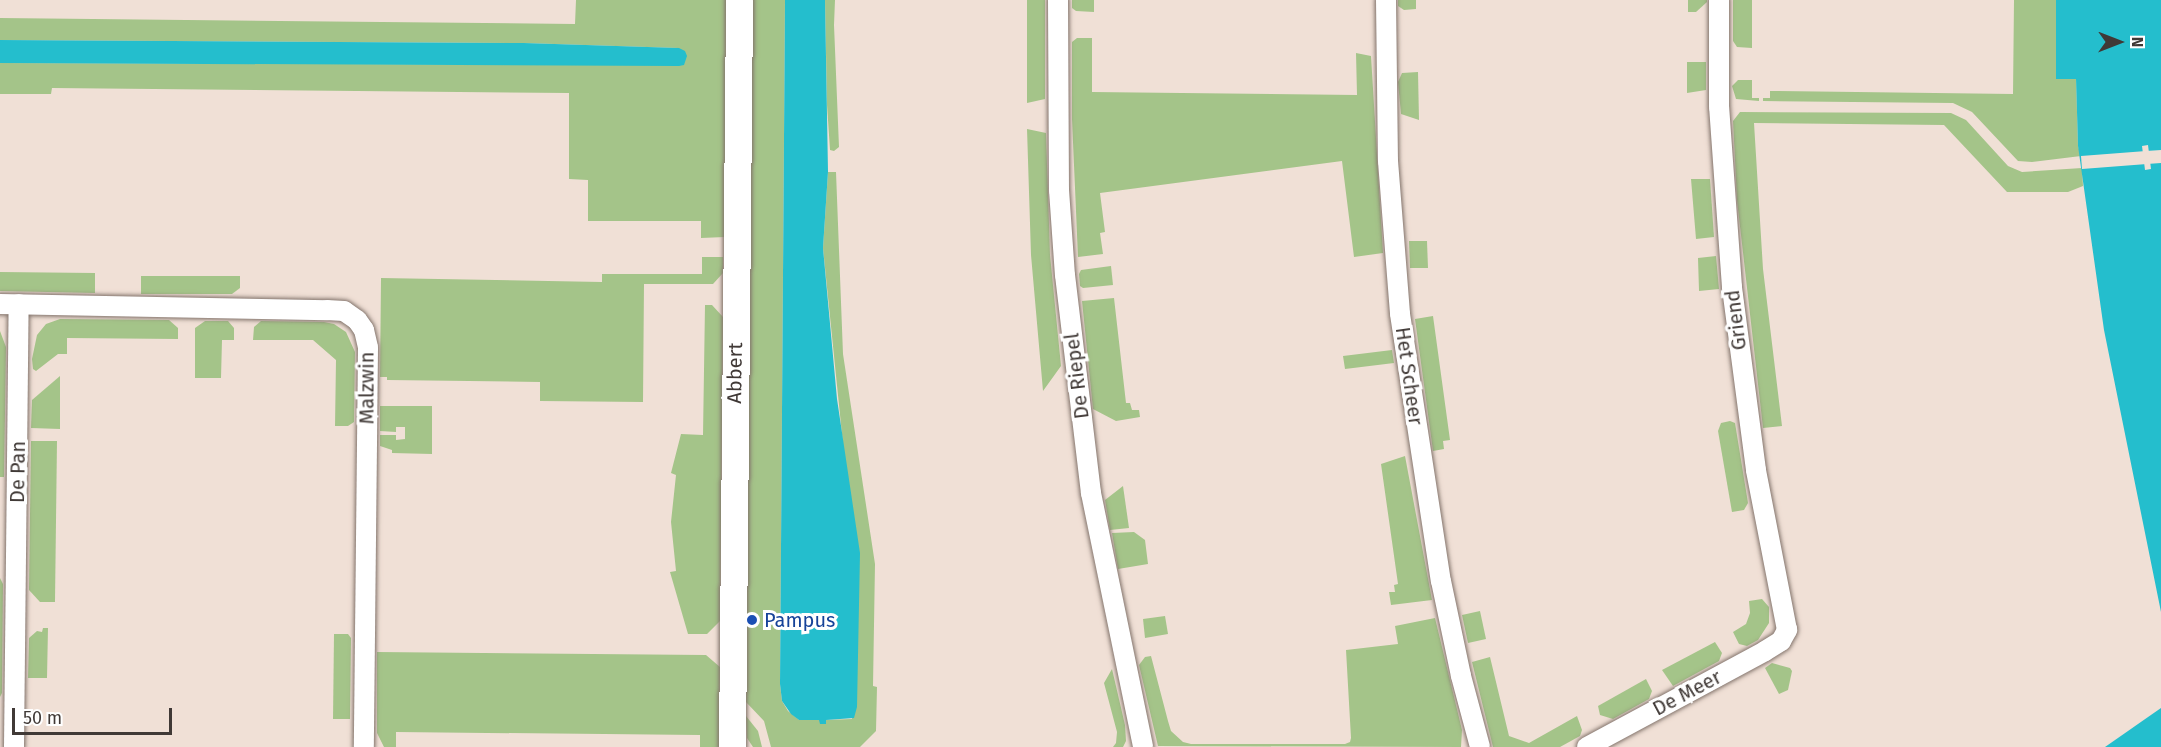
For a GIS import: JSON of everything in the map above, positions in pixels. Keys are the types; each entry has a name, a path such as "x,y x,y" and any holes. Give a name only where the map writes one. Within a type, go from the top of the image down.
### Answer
{"street":[{"name":"Abbert","path":"732,747 739,0"},
{"name":"De Riepel","path":"1058,0 1059,179 1065,275 1090,493 1143,747"},
{"name":"Het Scheer","path":"1386,0 1388,161 1400,314 1441,580 1461,676 1480,747"},
{"name":"Griend","path":"1719,0 1719,107 1732,287 1756,470 1787,623 1784,636"},
{"name":"De Pan","path":"10,304 15,747"},
{"name":"Malzwin","path":"10,304 327,310 344,311 357,320 364,330 368,348 364,747"},
{"name":"De Meer","path":"1587,747 1765,651 1784,636"}],"green space":[{"path":"576,0 726,0 725,237 701,238 701,221 588,221 588,180 569,179 569,93 52,88 51,94 0,94 0,63 684,65 678,48 524,43 0,40 0,18 575,24"},
{"path":"752,0 785,0 780,684 782,701 788,711 799,720 820,720 820,724 826,724 826,720 852,719 844,454 823,248 828,172 836,172 843,354 875,564 873,686 877,687 876,731 860,747 771,747 764,721 746,702"},
{"path":"825,0 835,0 839,147 834,151 830,150 827,105"},
{"path":"1027,0 1045,0 1045,99 1027,103"},
{"path":"1072,0 1094,0 1094,12 1076,11 1072,8"},
{"path":"1398,0 1416,0 1416,9 1404,10 1398,6"},
{"path":"1688,0 1707,0 1707,2 1696,12 1688,12"},
{"path":"1733,0 1752,0 1752,48 1737,47 1733,41"},
{"path":"2014,0 2056,0 2056,78 2076,78 2078,146 2081,156 2032,162 2018,161 1972,112 1953,103 1763,101 1763,98 1770,98 1770,91 2013,94"},
{"path":"1077,38 1092,38 1092,92 1357,95 1356,53 1371,56 1383,253 1354,257 1342,161 1100,193 1105,232 1100,233 1103,254 1078,257 1072,119 1072,42"},
{"path":"1687,62 1706,62 1706,90 1687,93"},
{"path":"1418,72 1419,120 1401,114 1398,82 1402,73"},
{"path":"1738,80 1752,80 1752,98 1759,98 1759,101 1736,99 1732,86"},
{"path":"1740,112 1951,113 1966,120 2008,166 2022,172 2082,168 2083,186 2068,192 2007,192 1944,125 1754,123 1763,269 1782,426 1763,428 1737,200 1733,121"},
{"path":"1027,129 1046,133 1050,255 1061,366 1043,391 1031,255"},
{"path":"1691,179 1710,179 1714,237 1696,239"},
{"path":"1409,241 1427,241 1428,268 1410,268"},
{"path":"1716,256 1719,289 1699,291 1698,258"},
{"path":"702,257 723,257 723,273 713,284 644,284 643,402 540,401 540,382 387,380 387,377 380,377 381,278 602,282 602,274 702,274"},
{"path":"1111,266 1113,285 1083,288 1080,286 1081,270"},
{"path":"0,272 95,273 95,293 0,291"},
{"path":"141,276 240,276 240,288 232,294 141,294"},
{"path":"1114,298 1126,403 1130,403 1132,410 1139,410 1140,417 1116,421 1093,409 1082,301"},
{"path":"705,305 712,305 723,317 720,621 707,634 688,634 670,572 676,571 671,522 676,475 671,473 681,434 703,435"},
{"path":"1433,316 1450,440 1443,441 1444,449 1433,451 1415,319"},
{"path":"60,319 169,320 178,328 178,339 67,338 67,354 58,354 36,371 33,369 32,359 37,335 46,324"},
{"path":"205,321 228,321 234,328 234,340 222,340 221,378 195,378 195,328"},
{"path":"261,321 324,322 334,324 346,332 355,352 354,422 348,426 335,426 336,360 313,340 253,340 254,327"},
{"path":"0,331 6,347 4,477 0,477"},
{"path":"1392,350 1394,363 1345,369 1343,356"},
{"path":"60,376 60,429 31,428 32,400"},
{"path":"380,406 432,406 432,454 392,453 392,450 380,446 380,435 396,435 396,440 405,439 405,427 396,427 396,432 380,431"},
{"path":"1730,421 1735,423 1748,503 1744,510 1732,512 1718,431 1721,423"},
{"path":"31,441 57,441 55,602 40,602 29,590"},
{"path":"1405,456 1432,600 1391,605 1389,592 1395,592 1394,585 1398,584 1381,464"},
{"path":"1123,486 1129,528 1110,530 1105,500"},
{"path":"1134,532 1145,540 1148,564 1118,569 1112,533"},
{"path":"0,578 3,584 2,693 0,697"},
{"path":"1762,599 1769,607 1769,623 1758,640 1747,646 1739,644 1733,632 1746,624 1750,613 1749,601"},
{"path":"1480,611 1486,639 1468,643 1462,615"},
{"path":"1165,616 1168,634 1145,638 1143,619"},
{"path":"1435,618 1462,730 1461,747 1158,746 1139,665 1145,657 1151,656 1171,731 1183,742 1191,744 1345,744 1350,742 1351,738 1346,650 1398,644 1395,626"},
{"path":"43,628 48,628 47,678 28,678 29,638 37,631 42,632"},
{"path":"334,634 348,634 351,638 350,719 333,719"},
{"path":"1715,642 1722,653 1719,661 1673,686 1662,670"},
{"path":"377,652 706,655 720,667 719,747 700,747 700,735 396,732 396,747 384,747 377,733"},
{"path":"1490,657 1509,736 1529,743 1577,716 1582,730 1580,736 1560,747 1493,747 1472,662"},
{"path":"1772,663 1790,668 1792,671 1788,690 1779,694 1765,668"},
{"path":"1112,669 1125,725 1126,741 1123,747 1113,747 1116,743 1117,732 1104,683"},
{"path":"1646,679 1652,691 1649,699 1613,719 1600,715 1598,706"},
{"path":"746,716 758,731 762,747 753,747 747,738"}],"water":[{"path":"785,0 825,0 828,172 823,248 837,399 860,553 857,707 854,718 826,720 826,724 820,724 819,720 799,720 791,714 782,701 780,684"},
{"path":"2056,0 2161,0 2161,612 2104,330 2078,146 2076,79 2056,79","holes":["2148,145 2151,169 2145,170 2142,146"]},
{"path":"0,40 524,43 679,48 685,51 687,56 684,65 679,66 0,63"},
{"path":"2161,708 2161,747 2105,747"}],"pier":[{"path":"2161,150 2161,163 2147,164 2146,151"},
{"path":"2146,151 2147,164 2082,169 2081,156"}],"place":[{"name":"Pampus","path":"752,620"}]}
